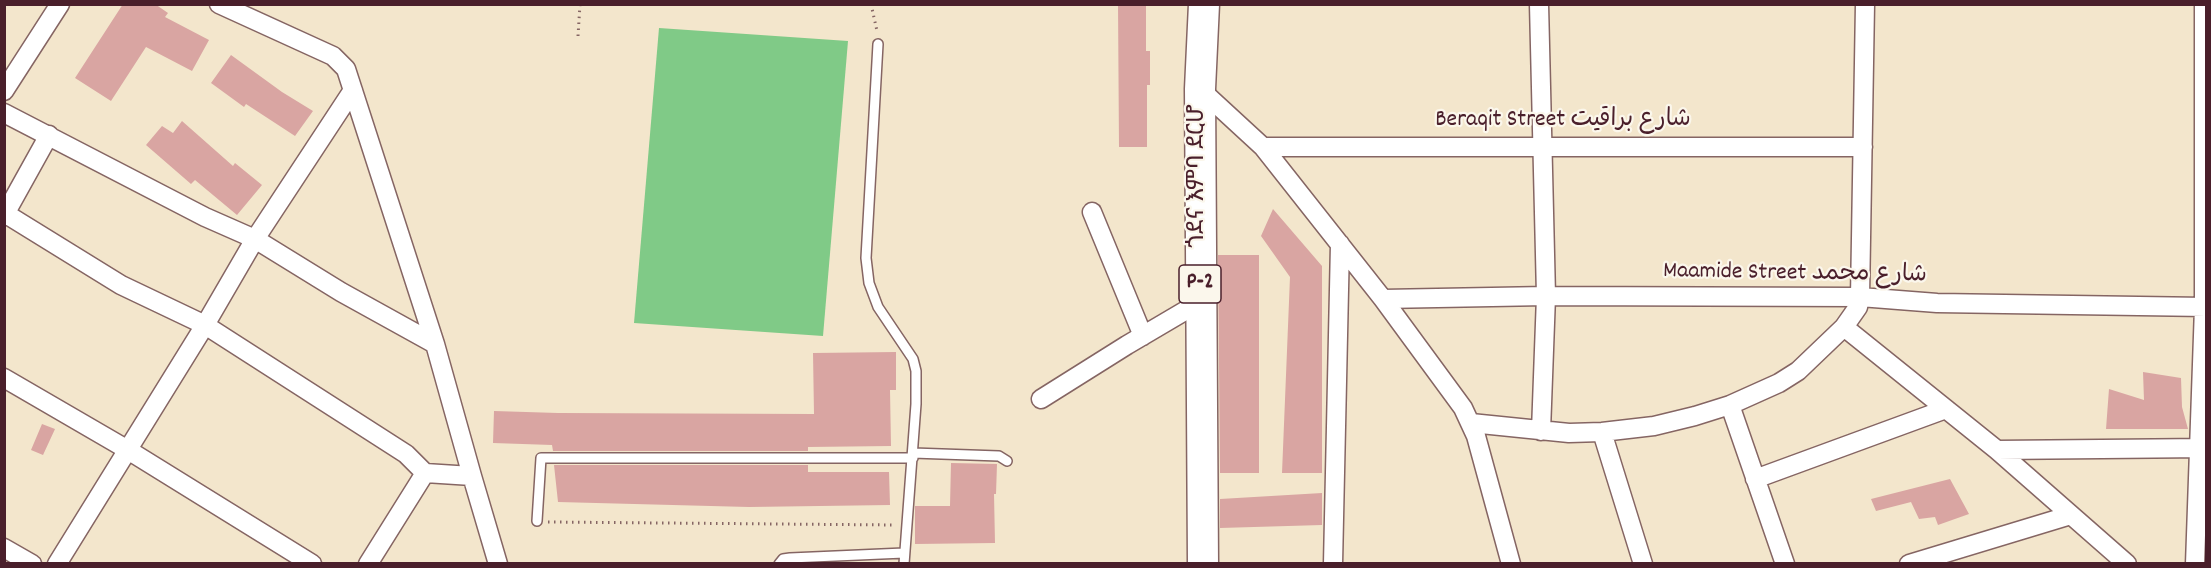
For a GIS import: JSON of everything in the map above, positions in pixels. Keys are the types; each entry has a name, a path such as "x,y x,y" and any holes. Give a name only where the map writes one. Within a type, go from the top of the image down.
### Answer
{"highway":[{"name":"ጎደና እምባ ደርሆ","path":"1203,564 1200,90 1204,4"}],"street":[{"path":"4,91 60,4"},
{"path":"219,4 333,56 346,69 435,344 498,564"},
{"path":"1539,4 1546,296 1541,430"},
{"path":"1471,423 1541,430 1602,432 1654,426 1730,405 1763,392 1789,377 1844,327 1857,307 1860,297 1866,4"},
{"path":"2195,564 2202,448 2205,307 2204,4"},
{"path":"57,564 206,325 255,239 353,90"},
{"path":"1200,90 1263,147 1383,299 1463,408 1471,423 1511,564"},
{"path":"4,113 205,217 255,239 341,292 435,344"},
{"path":"50,135 5,215 121,285 206,325 398,449 425,473 472,476"},
{"name":"Beraqit Street شارع براقيت","path":"1263,147 1863,147"},
{"path":"1092,212 1143,336"},
{"path":"1333,564 1340,244"},
{"name":"Maamide Street شارع محمد","path":"1383,299 1546,296 1860,297 1937,303 2205,307"},
{"path":"1041,399 1200,302"},
{"path":"1844,327 1997,450 2127,564"},
{"path":"4,378 128,450 312,564"},
{"path":"1730,405 1785,564"},
{"path":"1755,479 1946,409"},
{"path":"1602,432 1643,564"},
{"path":"1997,450 2202,448"},
{"path":"368,564 425,473"},
{"path":"1909,564 2071,515"},
{"path":"4,548 32,564"}],"lane":[{"path":"779,564 783,559 790,558 904,558 913,455 916,371 913,359 878,307 869,283 866,258 878,44"},
{"path":"537,521 541,458 913,455 999,456 1007,461"}],"path":[{"path":"579,36 580,4"},
{"path":"870,4 877,29 878,44"},
{"path":"537,521 906,525"}],"green space":[{"path":"659,28 848,41 823,336 634,323"}],"building":[{"path":"123,4 155,4 168,13 165,17 209,40 192,71 146,47 111,101 75,78"},
{"path":"1118,4 1146,4 1146,51 1150,51 1150,85 1147,85 1147,147 1119,147"},
{"path":"231,55 313,111 295,136 246,104 244,107 211,83"},
{"path":"182,121 233,166 235,163 262,185 237,215 195,180 191,184 146,145 162,126 173,133"},
{"path":"1273,209 1322,266 1322,473 1282,473 1290,277 1261,236"},
{"path":"1218,255 1259,255 1259,473 1220,473"},
{"path":"896,352 896,390 890,390 891,446 808,447 808,451 553,451 552,445 493,443 494,411 814,414 813,353"},
{"path":"2143,372 2181,378 2182,407 2188,429 2106,429 2109,389 2144,400"},
{"path":"42,424 55,429 43,455 31,450"},
{"path":"951,463 997,464 996,494 994,494 995,543 915,544 915,506 950,506"},
{"path":"554,465 808,465 808,472 889,472 890,505 749,507 558,502"},
{"path":"1950,479 1969,514 1938,525 1935,517 1919,519 1911,502 1876,511 1871,499"},
{"path":"1322,493 1322,525 1220,528 1220,499"}]}
